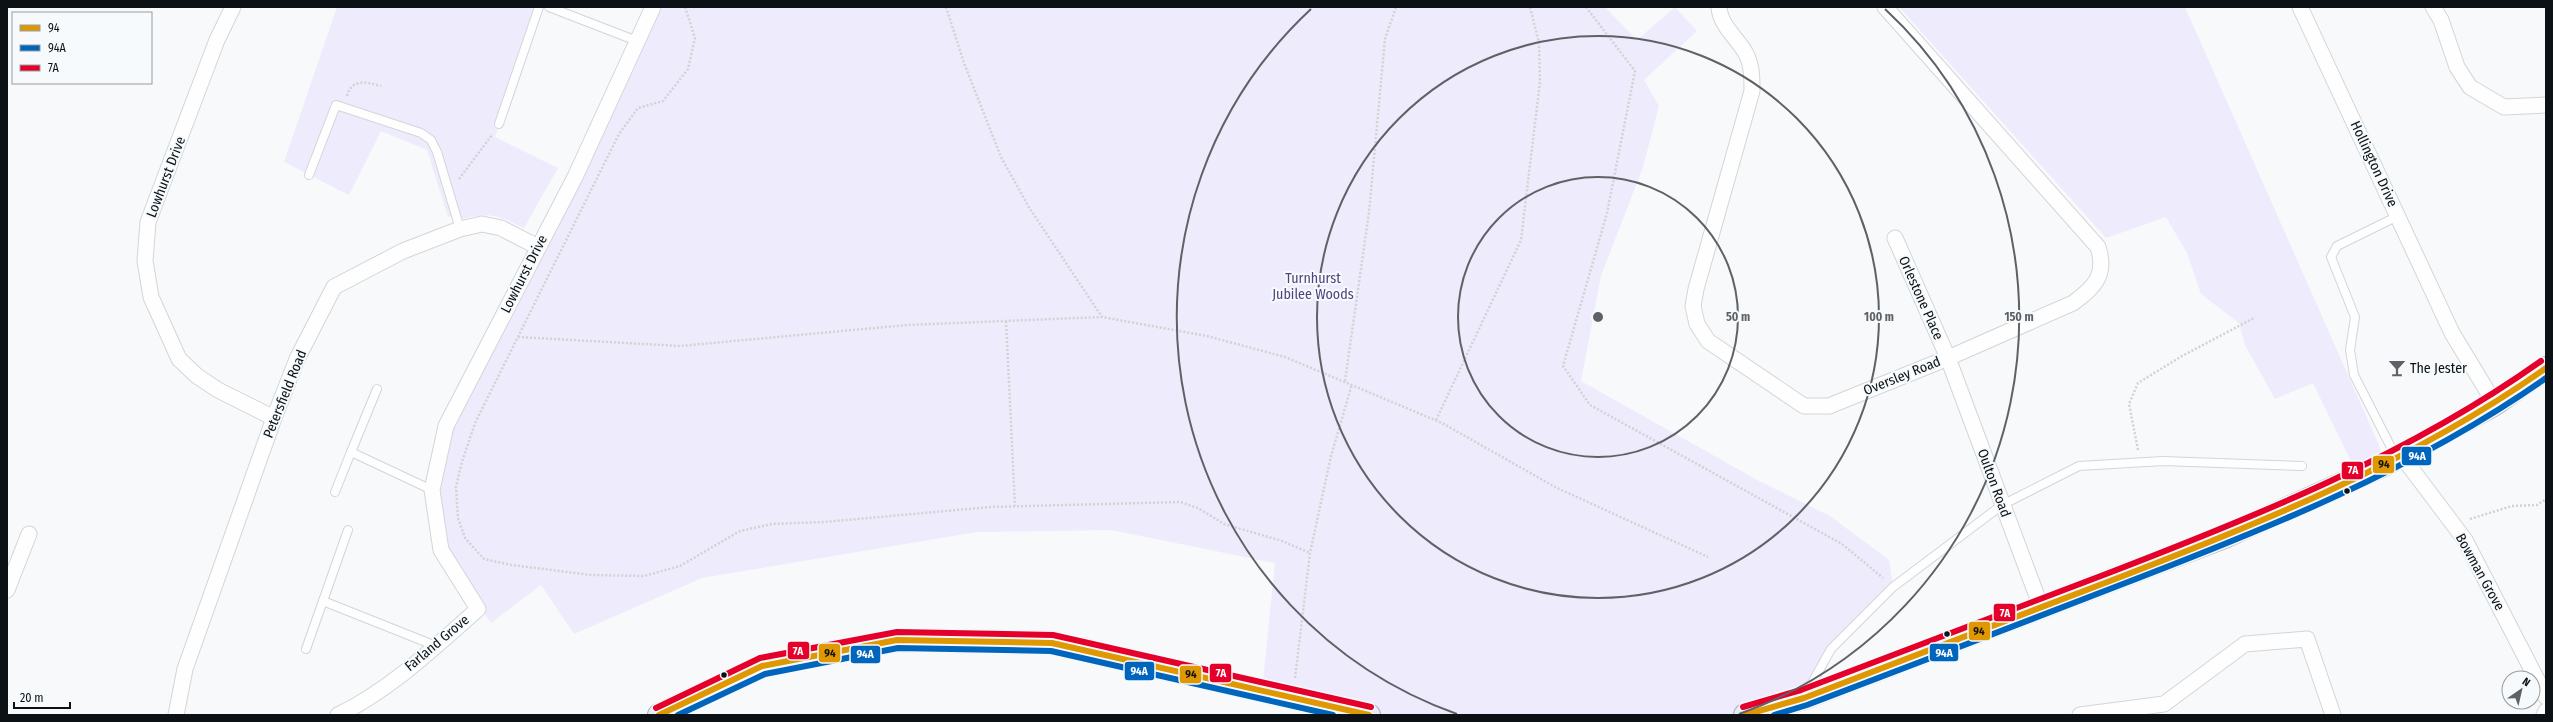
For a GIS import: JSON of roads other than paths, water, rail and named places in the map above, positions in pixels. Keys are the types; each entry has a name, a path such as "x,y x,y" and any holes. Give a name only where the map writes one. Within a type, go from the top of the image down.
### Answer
{"main road":[{"path":"1745,715 1804,698 2224,537 2399,456 2495,404 2546,368"},
{"path":"658,715 762,666 898,640 1052,643 1369,715"}],"street":[{"name":"Lowhurst Drive","path":"233,7 217,40 148,222 145,261 151,297 179,359 198,376 218,390 274,418"},
{"name":"Lowhurst Drive","path":"441,550 432,490 446,426 574,177 653,7"},
{"name":"Oversley Road","path":"1719,7 1724,23 1745,53 1752,72 1752,91 1696,289 1693,306 1697,324 1708,341 1804,406 1829,406 1948,358 2073,303 2089,292 2100,276 2102,259 2098,248 1885,7"},
{"name":"Hollington Drive","path":"2300,7 2452,333 2495,404"},
{"path":"2433,7 2441,20 2457,67 2470,87 2504,107 2546,105"},
{"name":"Petersfield Road","path":"176,715 185,669 274,418 297,359 334,287 403,252 460,229 482,224 501,228 538,247"},
{"name":"Orlestone Place","path":"1895,238 1948,358"},
{"name":"Oulton Road","path":"1948,358 2041,607"},
{"name":"Bowman Grove","path":"2399,456 2454,524 2465,540 2546,697"},
{"path":"7,590 29,534"},
{"name":"Farland Grove","path":"338,715 360,705 436,646 478,609 441,550"},
{"path":"2080,715 2165,710 2245,644 2307,639 2333,715"},
{"path":"2544,715 2546,711"}],"lane":[{"path":"499,124 539,7"},
{"path":"549,7 637,41"},
{"path":"309,175 336,105 421,133 431,140 450,192 460,229"},
{"path":"2398,216 2337,246 2331,257 2355,317 2350,350 2354,375 2399,456"},
{"path":"335,492 377,389"},
{"path":"351,452 432,490"},
{"path":"1804,698 1831,649 1893,587 2002,505 2079,466 2163,460 2302,466"},
{"path":"306,648 348,530"},
{"path":"323,601 436,646"}],"place":[{"name":"The Jester","path":"2397,368"}],"park label":[{"name":"Turnhurst Jubilee Woods","path":"1313,286"}]}
